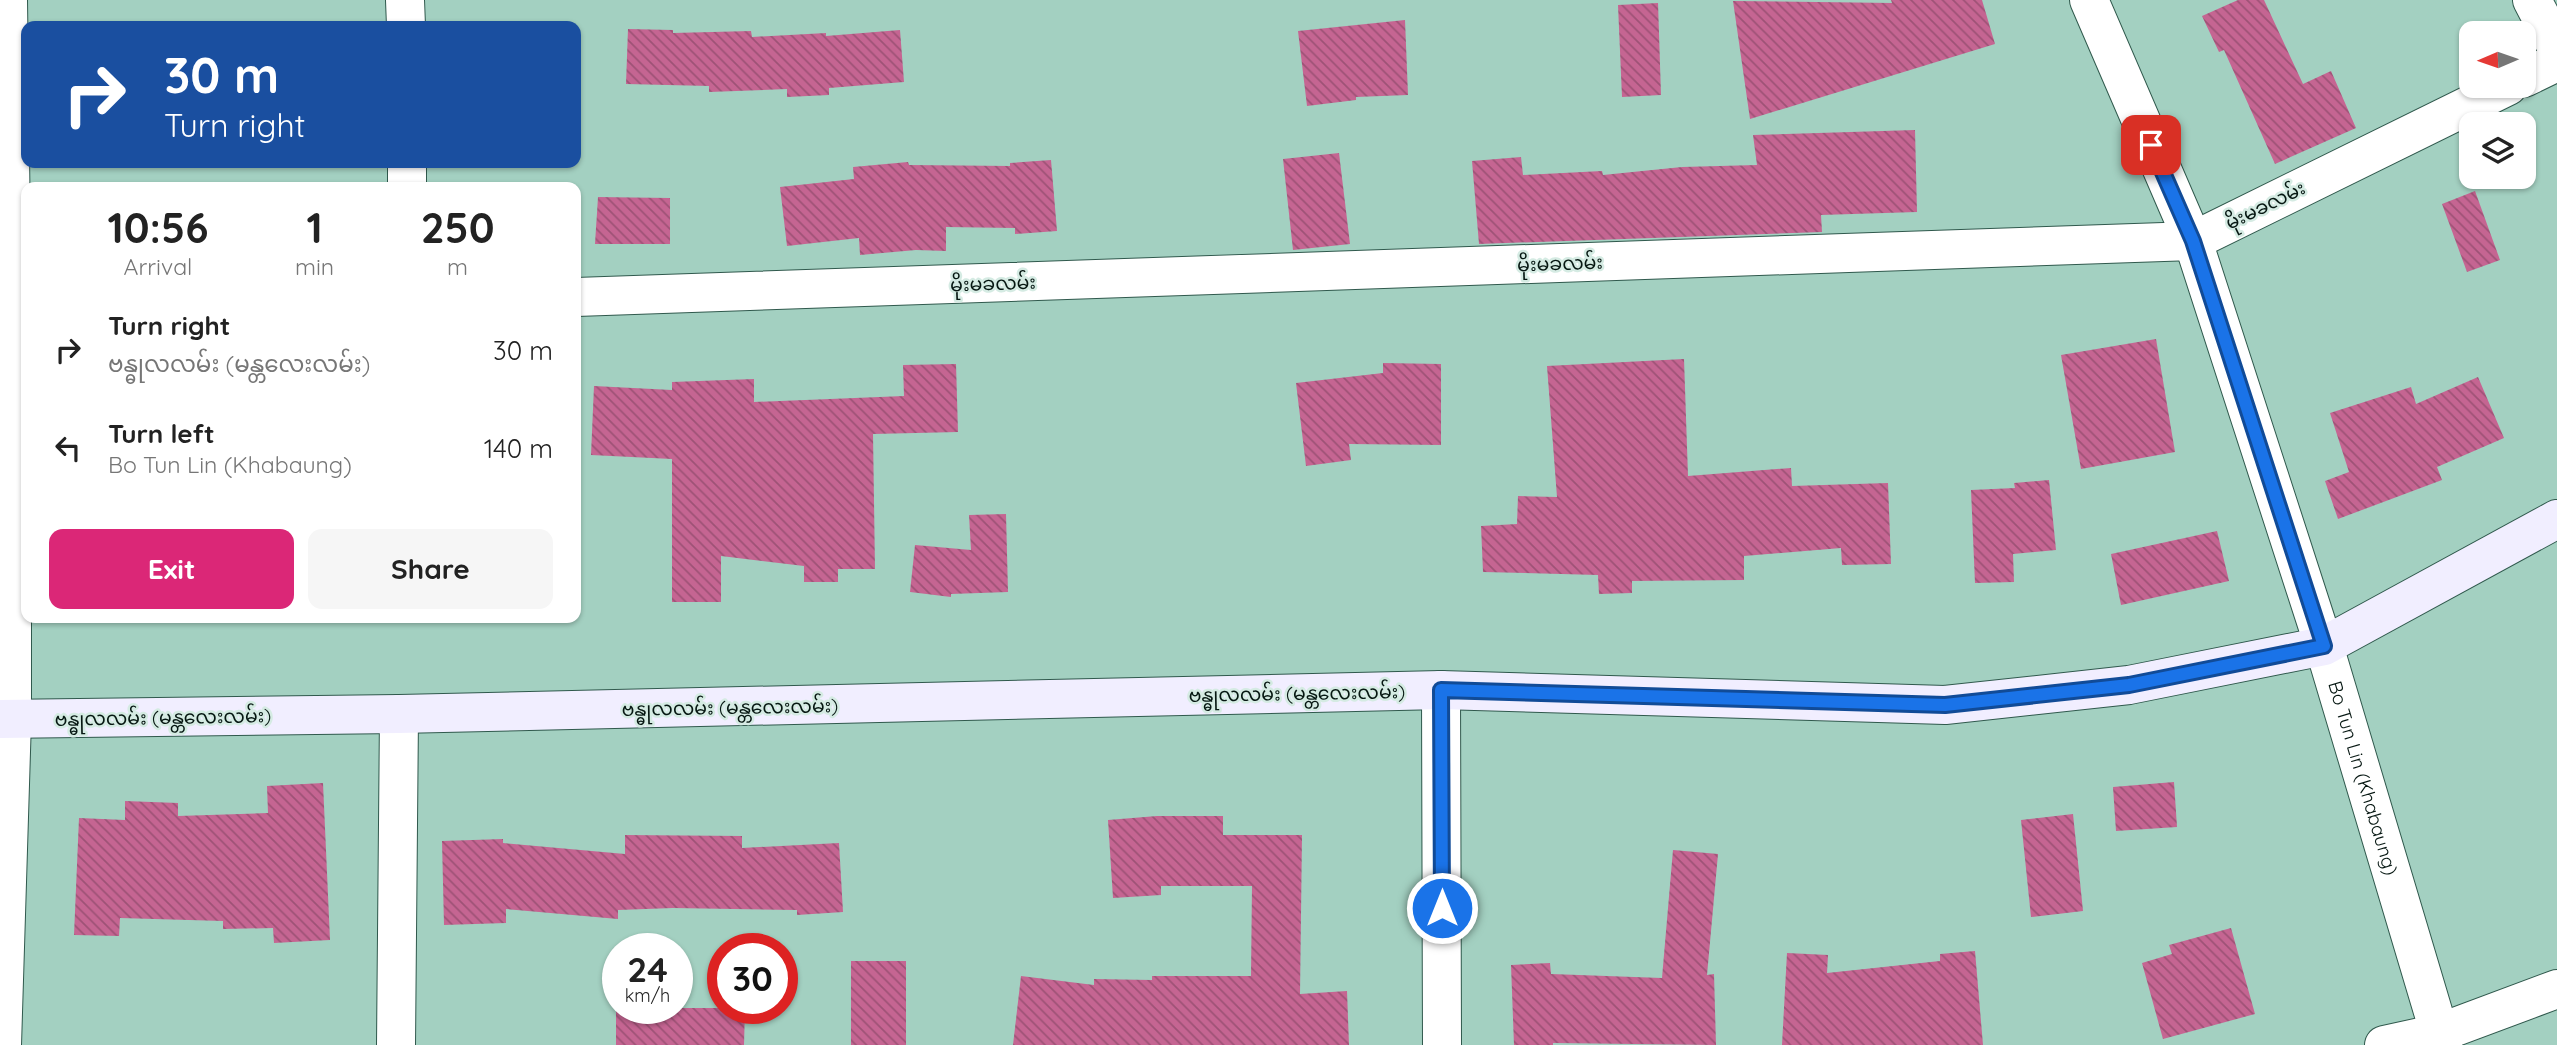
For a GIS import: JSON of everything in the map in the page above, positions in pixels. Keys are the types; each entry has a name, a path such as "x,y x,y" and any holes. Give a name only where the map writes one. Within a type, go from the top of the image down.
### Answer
{"street":[{"path":"2,1045 13,308 8,0"},
{"path":"405,0 406,21"},
{"name":"Bo Tun Lin (Khabaung)","path":"2089,0 2193,241 2324,646 2441,1039"},
{"path":"2532,0 2557,48"},
{"path":"2536,72 2557,62"},
{"name":"မိုးမခလမ်း","path":"581,297 2193,241 2484,98"},
{"name":"ဗန္ဓုလလမ်း (မန္တလေးလမ်း)","path":"6,719 399,714 1441,690 1945,705 2129,685 2324,646 2557,519"},
{"path":"1441,690 1442,1045"},
{"path":"396,1045 399,714"},
{"path":"2384,1045 2441,1039 2557,989"}],"building":[{"path":"1891,0 1982,0 1995,44 1750,119 1733,1 1892,3"},
{"path":"2238,0 2264,0 2303,84 2331,71 2356,128 2275,164 2224,50 2219,52 2202,16"},
{"path":"1658,3 1661,95 1622,97 1618,5"},
{"path":"1405,20 1408,95 1356,97 1356,100 1307,106 1298,31"},
{"path":"628,29 673,30 673,33 751,31 752,37 826,33 826,36 900,30 904,82 829,88 829,95 787,97 787,89 709,92 709,86 626,84"},
{"path":"1915,130 1917,212 1821,215 1822,232 1479,244 1472,161 1521,157 1523,175 1602,171 1603,175 1682,167 1757,165 1753,135"},
{"path":"1339,153 1350,244 1293,250 1283,159"},
{"path":"1051,160 1057,231 1015,234 1015,228 946,227 946,251 916,250 860,255 859,238 787,246 780,187 854,179 853,167 908,162 909,165 1010,166 1010,163"},
{"path":"2475,191 2500,260 2467,272 2442,204"},
{"path":"598,197 670,198 670,244 595,244"},
{"path":"2156,339 2175,452 2081,469 2061,355"},
{"path":"1684,359 1688,476 1791,468 1792,486 1888,483 1891,564 1842,565 1841,548 1744,556 1744,580 1632,581 1632,593 1599,594 1598,575 1483,572 1481,526 1517,524 1518,496 1557,497 1547,366"},
{"path":"1383,363 1441,364 1441,445 1349,444 1351,460 1306,466 1296,383 1383,373"},
{"path":"956,364 958,432 873,434 875,569 838,569 838,582 804,582 804,566 721,556 721,602 672,602 672,459 591,455 594,386 672,390 672,382 754,379 754,402 904,396 903,365"},
{"path":"2478,377 2504,438 2437,467 2442,480 2338,519 2325,481 2349,472 2330,413 2411,387 2416,404"},
{"path":"2049,480 2056,550 2013,554 2014,582 1975,583 1971,490 2015,488 2014,483"},
{"path":"1006,514 1008,592 951,594 951,597 910,592 915,545 971,550 969,515"},
{"path":"2217,531 2229,581 2121,605 2111,554"},
{"path":"2174,782 2177,827 2116,831 2113,787"},
{"path":"323,783 330,940 274,943 273,928 223,929 223,921 120,918 119,936 74,935 79,818 125,820 125,801 178,803 178,816 268,813 267,786"},
{"path":"2073,814 2083,911 2031,917 2021,820"},
{"path":"1157,816 1223,816 1223,835 1302,835 1300,994 1347,991 1349,1045 1013,1045 1021,976 1094,985 1094,979 1152,980 1152,976 1251,976 1252,886 1161,886 1161,895 1113,898 1108,820"},
{"path":"625,835 742,836 742,848 839,843 843,912 797,915 797,910 673,908 618,910 618,919 506,909 506,923 444,925 442,841 503,839 503,843 625,854"},
{"path":"1673,850 1718,854 1707,975 1714,974 1716,1045 1514,1045 1511,965 1550,963 1551,974 1662,978"},
{"path":"2231,928 2255,1014 2163,1039 2142,963 2172,954 2169,945"},
{"path":"1975,951 1983,1045 1782,1045 1787,953 1828,955 1827,973 1940,961 1940,954"},
{"path":"851,961 906,961 906,1045 851,1045"},
{"path":"693,1008 707,1008 707,1024 745,1024 744,1045 616,1045 616,1024 693,1024"}],"route":[{"path":"1442,908 1441,690 1945,705 2129,685 2324,646 2193,241 2151,145"}]}
